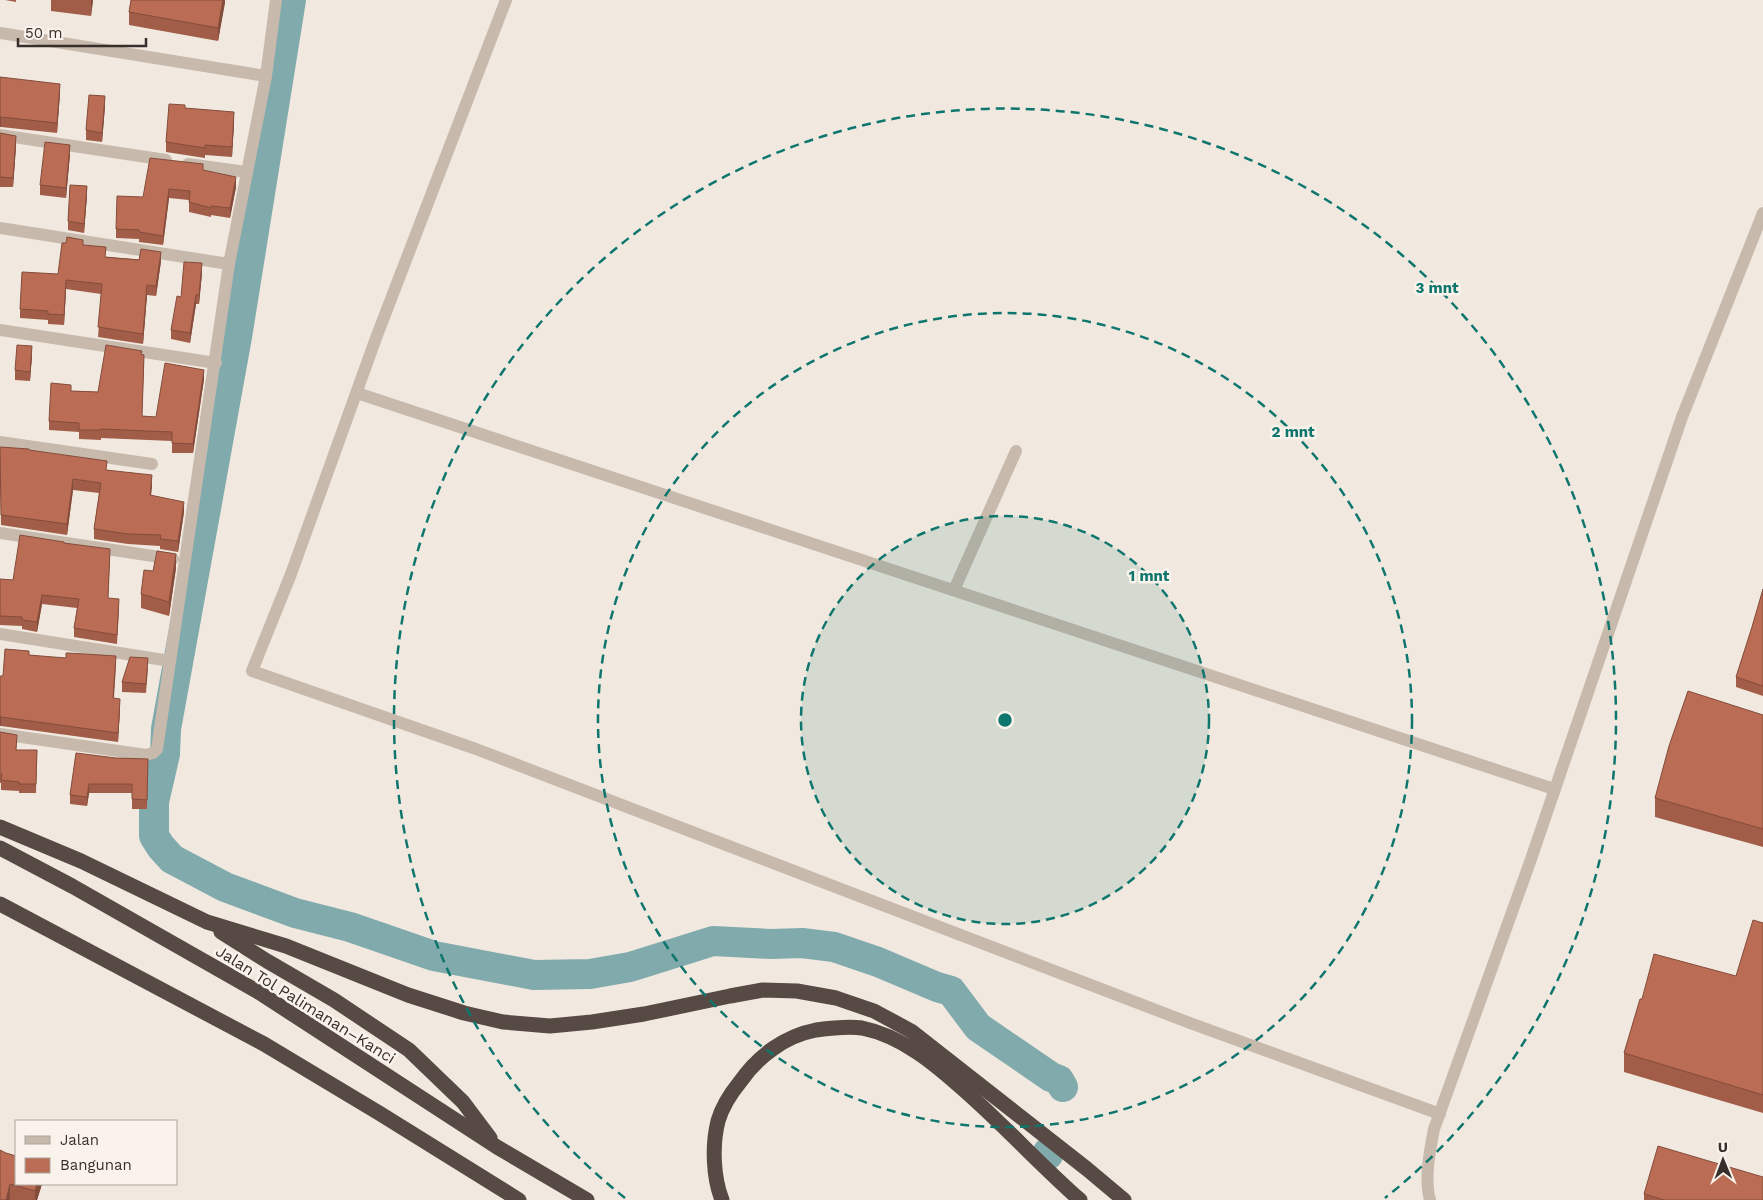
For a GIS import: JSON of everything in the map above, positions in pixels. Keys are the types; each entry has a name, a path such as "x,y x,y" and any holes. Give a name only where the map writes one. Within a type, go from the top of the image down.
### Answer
{"highway":[{"path":"0,826 81,861 208,922 267,961 334,1000 409,1050 463,1102 497,1147"},
{"name":"Jalan Tol Palimanan–Kanci","path":"0,848 72,886 260,993 497,1147 587,1200"},
{"path":"0,904 264,1044 519,1200"},
{"path":"208,922 286,946 408,995 504,1022 550,1026 592,1022 644,1014 764,990 797,991 836,998 874,1011 911,1031 1124,1200"},
{"path":"722,1200 715,1171 715,1142 718,1120 728,1097 756,1061 776,1046 801,1033 835,1027 862,1028 897,1040 934,1063 987,1110 1080,1200"}],"street":[{"path":"0,734 146,755 158,749 229,264 266,76 276,0"},
{"path":"506,0 357,393 291,574 252,671 476,749 1190,1023 1440,1114"},
{"path":"0,33 266,76"},
{"path":"0,135 246,172"},
{"path":"1430,1200 1428,1193 1430,1154 1434,1129 1530,862 1682,417 1763,213"},
{"path":"0,228 229,264"},
{"path":"0,330 216,363"},
{"path":"357,393 1554,789"},
{"path":"0,442 152,464"},
{"path":"954,590 1016,451"},
{"path":"0,533 185,561"},
{"path":"0,634 170,660"}],"building":[{"path":"131,0 223,0 218,28 129,12"},
{"path":"0,77 60,84 57,123 0,118"},
{"path":"89,95 105,96 102,133 86,130"},
{"path":"169,104 185,105 185,108 234,112 232,147 205,145 205,148 166,142"},
{"path":"0,133 16,136 13,178 0,177"},
{"path":"45,142 70,145 66,188 40,185"},
{"path":"150,158 203,164 203,170 236,177 230,208 211,206 211,208 189,202 190,191 169,189 163,236 139,232 139,230 116,229 117,196 143,197"},
{"path":"70,185 87,186 84,224 68,221"},
{"path":"67,237 83,240 83,245 106,247 105,257 139,260 141,249 161,252 156,286 147,285 143,334 98,327 102,284 66,280 64,315 48,314 48,311 20,309 22,272 58,274 62,243 66,243"},
{"path":"184,262 202,263 199,295 196,295 190,333 171,330 177,296 181,297"},
{"path":"17,345 32,346 30,372 15,370"},
{"path":"106,345 142,351 141,354 144,355 142,416 156,417 165,363 204,370 193,444 172,443 172,432 79,430 79,423 49,421 51,383 71,385 71,391 98,392"},
{"path":"0,447 29,449 107,461 106,470 152,475 150,495 184,502 178,541 160,539 161,535 128,534 94,529 101,483 73,479 67,524 1,515"},
{"path":"20,535 110,549 108,598 119,599 117,635 74,628 79,599 42,595 37,622 22,620 22,617 0,616 0,579 13,580"},
{"path":"157,551 176,554 169,602 141,594 144,570 153,571"},
{"path":"1763,589 1763,686 1736,677"},
{"path":"5,649 29,651 29,655 66,658 66,653 116,656 113,698 120,699 118,733 0,717 0,676 3,676"},
{"path":"130,657 148,658 146,684 122,682"},
{"path":"1688,691 1763,715 1763,829 1655,798 1669,746"},
{"path":"0,732 17,735 16,750 37,750 36,784 19,784 19,782 1,780"},
{"path":"76,753 116,758 148,759 147,800 132,799 132,784 89,784 87,797 70,795"},
{"path":"1753,920 1763,923 1763,1095 1624,1053 1640,999 1642,999 1654,954 1736,976"},
{"path":"1658,1146 1763,1177 1763,1200 1664,1200 1644,1194"},
{"path":"0,1150 15,1156 15,1185 37,1185 35,1191 10,1184 6,1200 0,1200"}],"waterway":[{"path":"291,0 237,337 166,729 165,754 154,802 154,836 161,847 172,859 225,887 295,913 350,927 434,956 534,975 590,974 630,967 713,941 771,944 802,943 834,947 951,991 978,1027 1051,1077 1059,1080 1063,1087"}]}
